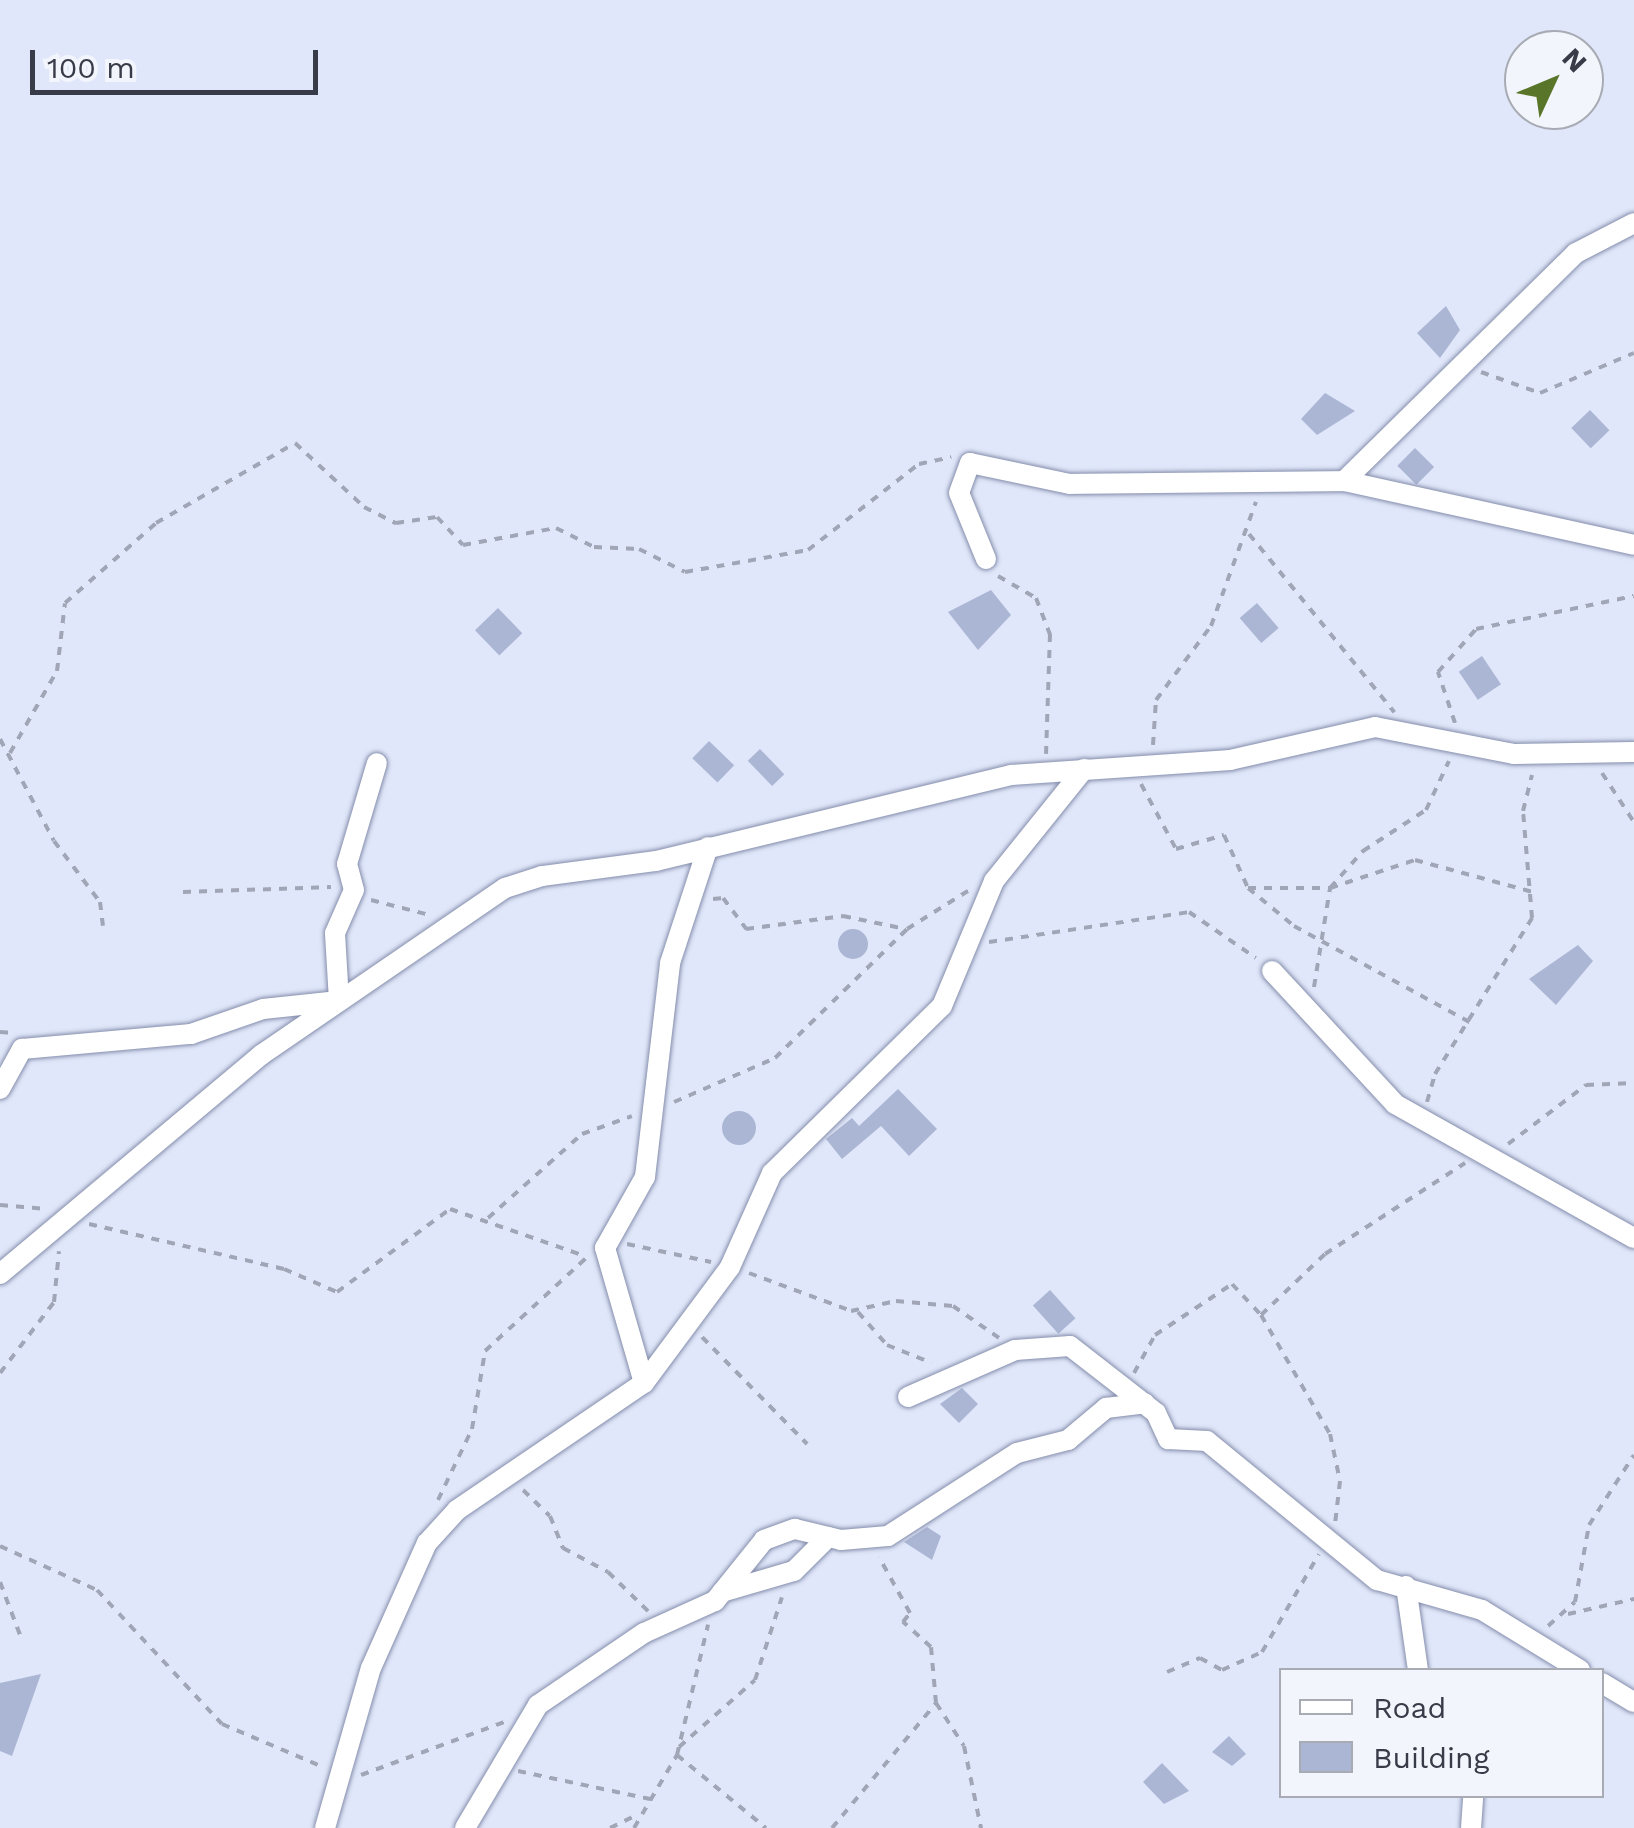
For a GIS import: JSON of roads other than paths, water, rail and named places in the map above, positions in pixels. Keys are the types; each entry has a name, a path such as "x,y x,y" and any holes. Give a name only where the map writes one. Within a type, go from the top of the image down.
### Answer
{"street":[{"path":"1344,481 1466,366 1576,253 1634,223"},
{"path":"986,560 959,493 970,462 1070,484 1344,481 1634,546"},
{"path":"0,1274 261,1055 469,912 542,876 708,846 1046,771 1145,767 1406,728 1456,742 1541,754 1634,752"},
{"path":"339,1001 336,934 354,890 348,864 377,763"},
{"path":"325,1828 371,1668 427,1543 508,1478 644,1383 686,1318 730,1266 772,1173 924,1027 968,945 994,881 1084,769"},
{"path":"644,1383 600,1252 645,1177 648,1113 688,899 708,846"},
{"path":"1272,970 1395,1104 1429,1127 1634,1238"},
{"path":"0,1089 22,1048 190,1034 263,1009 339,1001"},
{"path":"908,1396 963,1380 1014,1350 1070,1346 1138,1397 1168,1440 1207,1440 1377,1580 1482,1610 1577,1668"},
{"path":"718,1597 764,1540 795,1530 868,1540 1017,1453 1068,1440 1106,1408 1138,1397"},
{"path":"465,1828 538,1705 666,1622 718,1597 785,1575 828,1537"},
{"path":"1406,1586 1418,1668"},
{"path":"1604,1684 1634,1702"},
{"path":"1471,1828 1472,1798"}]}
